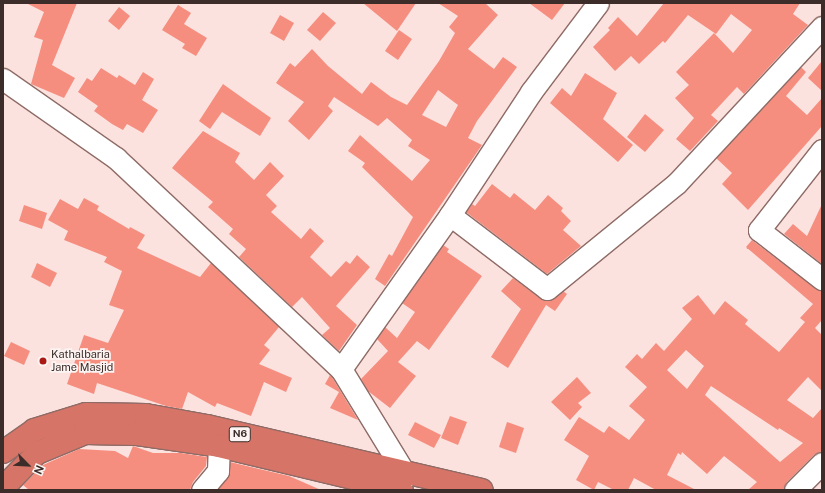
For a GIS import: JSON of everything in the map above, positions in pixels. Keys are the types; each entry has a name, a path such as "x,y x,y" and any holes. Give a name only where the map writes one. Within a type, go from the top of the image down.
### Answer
{"highway":[{"name":"N6","path":"3,452 34,430 86,414 146,415 207,426 402,484"},
{"name":"N6","path":"9,486 37,453 85,433 137,434 219,446 402,484 482,490"}],"street":[{"path":"341,369 450,215 531,92 598,3"},
{"path":"450,215 547,289 677,183 822,27"},
{"path":"3,79 116,158 341,369 402,484"},
{"path":"822,150 759,230 822,279"},
{"path":"202,490 218,471 219,446"},
{"path":"795,490 822,463"}],"building":[{"path":"26,3 77,3 52,65 75,78 64,98 31,84 43,40 34,37 44,12"},
{"path":"363,3 416,3 397,31"},
{"path":"438,3 485,3 498,15 468,49 494,69 503,57 517,67 477,121 468,138 482,145 385,286 375,279 389,254 392,256 413,217 362,167 365,163 348,151 360,135 412,181 430,160 408,146 412,140 387,118 378,126 334,97 328,106 333,111 309,140 288,121 304,102 276,83 290,63 295,67 312,49 328,66 362,94 371,82 391,97 407,105 439,61 455,33 449,27 458,16","holes":["438,90 458,105 446,127 422,115"]},
{"path":"529,3 565,3 552,20"},
{"path":"664,3 800,3 793,14 808,25 744,94 737,87 711,115 718,121 690,151 676,139 694,118 675,98 689,85 676,72 714,33 733,53 752,30 731,14 716,34 688,15 665,43 663,41 639,64 631,56 615,71 593,47 610,30 608,28 618,17 637,36"},
{"path":"178,5 191,13 184,24 207,38 196,56 182,48 185,44 162,30"},
{"path":"119,7 130,16 119,30 108,21"},
{"path":"323,12 336,23 320,41 307,30"},
{"path":"280,15 294,23 284,41 270,33"},
{"path":"399,30 412,39 398,60 385,51"},
{"path":"822,61 822,91 808,78"},
{"path":"801,67 806,72 786,96 807,115 822,98 822,126 748,210 722,184 732,173 716,158"},
{"path":"101,68 117,78 119,75 135,85 143,72 154,79 142,100 158,110 143,133 127,124 123,130 112,124 94,111 98,106 78,92 87,78 92,81"},
{"path":"585,73 617,93 603,119 633,145 618,162 550,103 562,88 571,96"},
{"path":"223,84 271,118 260,136 222,112 210,129 199,121"},
{"path":"645,114 664,130 645,152 627,137"},
{"path":"203,131 240,153 235,162 254,180 270,162 284,176 266,195 277,206 271,212 301,239 310,228 324,241 310,257 331,277 346,261 350,264 357,255 370,267 336,306 357,325 339,351 322,335 330,328 302,297 292,307 239,257 246,249 229,234 233,229 208,207 213,202 172,168"},
{"path":"492,184 510,198 514,193 535,210 548,195 563,208 561,211 571,221 563,230 581,246 547,274 466,212 472,204 475,206"},
{"path":"84,198 99,206 97,210 129,229 130,227 145,235 137,248 200,277 211,263 279,327 264,345 270,350 259,364 292,378 286,392 264,382 251,416 217,403 215,407 188,392 182,409 166,406 97,383 94,394 67,384 84,335 108,343 124,310 109,305 122,271 104,262 107,257 64,240 68,231 48,220 60,199 78,209"},
{"path":"822,204 822,264 784,234 793,224 807,236"},
{"path":"24,205 47,213 42,229 19,221"},
{"path":"752,240 815,288 822,291 822,320 815,328 822,335 822,391 808,377 787,400 813,418 822,408 822,451 814,455 787,482 783,490 748,490 757,482 724,456 707,474 682,452 681,455 678,453 667,475 696,490 656,490 634,478 628,490 614,490 598,482 594,490 576,480 589,456 564,440 579,417 604,433 609,426 629,440 645,420 629,406 647,387 625,367 637,354 642,359 656,343 664,351 692,319 682,308 698,295 714,315 725,301 748,320 745,324 779,352 805,322 800,318 813,304 746,247","holes":["686,350 704,366 687,389 667,370","711,386 778,430 779,428 803,443 780,462 705,395"]},
{"path":"443,245 449,249 447,252 482,276 429,350 417,341 398,362 416,376 390,408 368,391 361,379 388,351 377,339 385,327 397,338 415,312 402,303"},
{"path":"37,263 57,273 50,287 31,277"},
{"path":"513,278 544,301 550,301 563,291 567,294 555,311 546,305 508,368 491,357 521,309 501,291"},
{"path":"11,342 30,351 24,365 4,356"},
{"path":"330,375 358,420 330,408 339,392 325,384"},
{"path":"577,377 591,393 578,403 582,407 570,420 551,402"},
{"path":"450,416 467,422 458,445 441,438"},
{"path":"415,422 441,435 434,448 408,435"},
{"path":"507,422 524,428 516,453 499,447"},
{"path":"133,446 153,453 181,453 207,457 206,466 193,482 190,490 29,490 23,485 43,465 79,449 115,451 128,458"},
{"path":"230,462 289,476 321,490 218,490 227,478"}],"place":[{"name":"Kathalbaria Jame Masjid","path":"43,361"}]}
